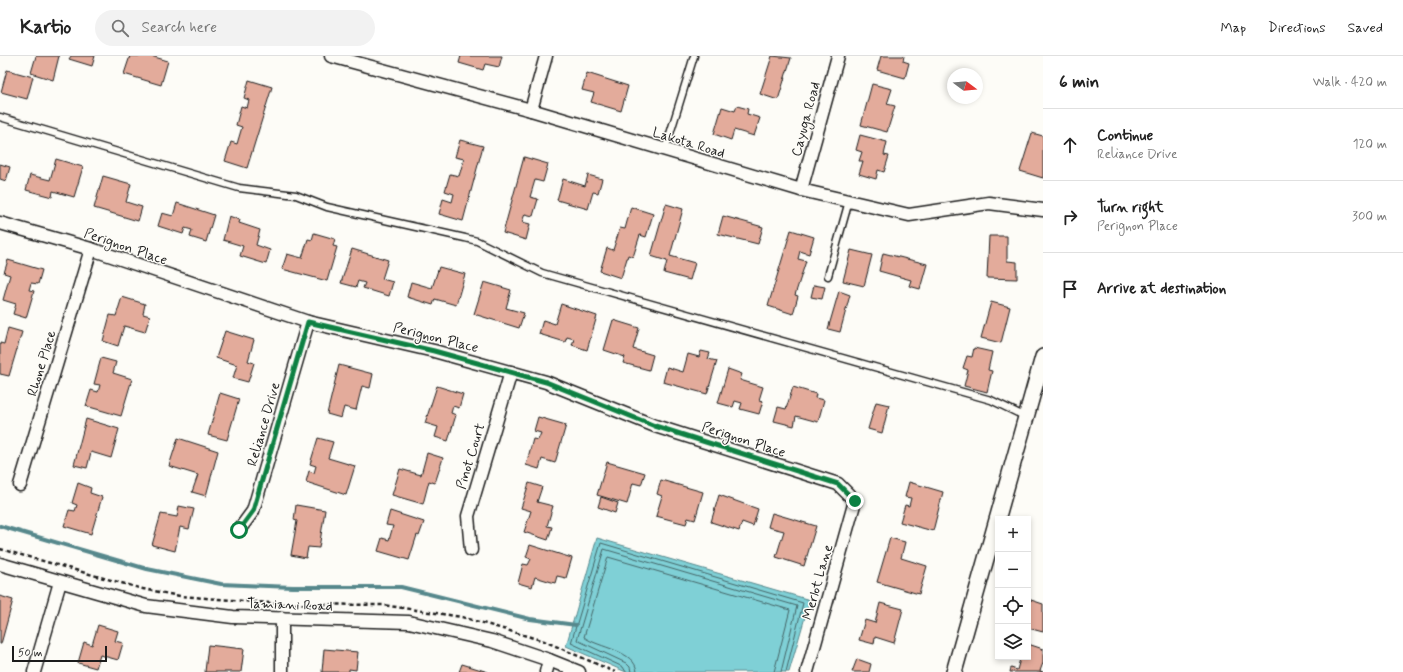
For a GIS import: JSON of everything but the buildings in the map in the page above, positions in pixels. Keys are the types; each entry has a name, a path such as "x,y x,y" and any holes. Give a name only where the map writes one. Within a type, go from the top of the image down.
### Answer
{"street":[{"name":"Lakota Road","path":"331,56 531,110 801,190 909,215 989,204 1043,210"},
{"path":"531,110 546,56"},
{"name":"Cayuga Road","path":"801,190 838,56"},
{"name":"Perignon Place","path":"0,223 91,250 308,322 434,351 546,382 655,426 838,484 855,501"},
{"name":"Rhone Place","path":"20,485 91,250"},
{"name":"Reliance Drive","path":"239,530 253,511 308,322"},
{"path":"954,672 1043,357"},
{"name":"Pinot Court","path":"471,550 468,516 511,372"},
{"name":"Merlot Lane","path":"807,672 855,501"},
{"name":"Tamiani Road","path":"0,564 146,606 233,617 408,622 492,641 549,660 579,672"},
{"path":"34,672 60,582"},
{"path":"282,618 282,672"},
{"path":"546,672 549,660"}],"lane":[{"path":"665,150 694,56"},
{"path":"0,117 238,188 296,195 327,207 465,238 477,242 542,273 992,400 1026,417"},
{"path":"828,276 849,201"}],"path":[{"path":"0,549 143,589 180,596 282,604 384,605 462,617 544,641 615,672"}],"water":[{"path":"597,538 810,600 789,672 626,672 566,646"}],"waterway":[{"path":"0,526 147,569 221,584 293,587 401,587 530,619 576,625"}],"route":[{"path":"239,530 253,511 308,322 434,351 546,382 655,426 838,484 855,501"}]}
